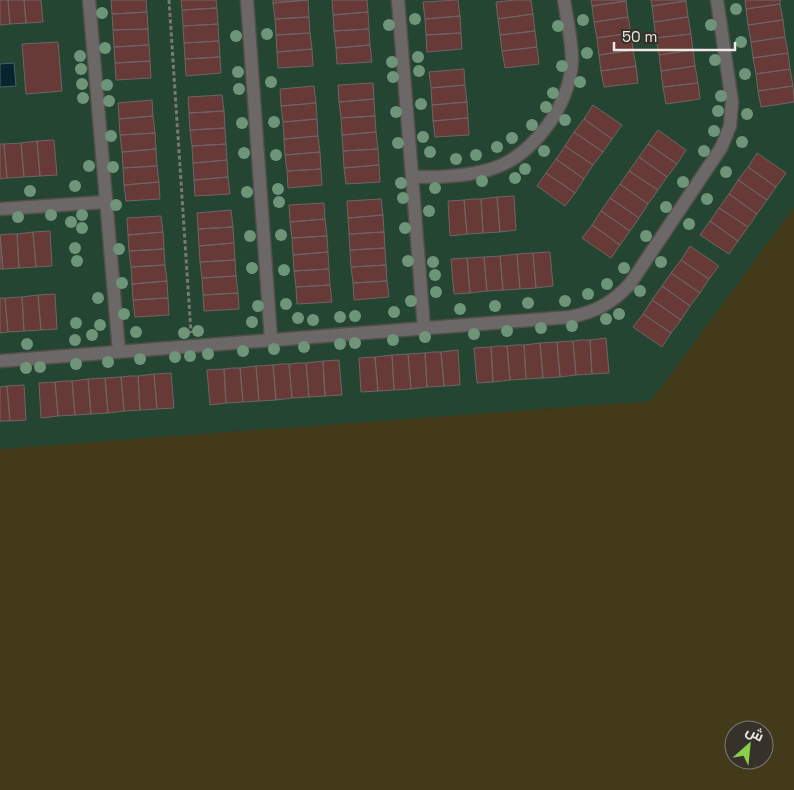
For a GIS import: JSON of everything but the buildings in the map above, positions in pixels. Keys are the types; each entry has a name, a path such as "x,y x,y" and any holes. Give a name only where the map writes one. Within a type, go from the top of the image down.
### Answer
{"street":[{"path":"90,0 119,352"},
{"path":"247,0 271,340"},
{"path":"398,0 424,328"},
{"path":"412,177 444,177 490,170 523,153 538,137 558,109 571,74 572,49 564,0"},
{"path":"0,361 570,317 584,314 609,303 630,284 722,148 726,138 730,126 732,102 718,0"},
{"path":"0,209 106,202"}],"path":[{"path":"169,0 192,346"}],"green space":[{"path":"0,0 794,0 794,393 651,401 0,449"}],"sand":[{"path":"794,207 794,790 0,790 0,449 651,401"}],"water":[{"path":"14,63 16,86 0,87 0,64"}]}
